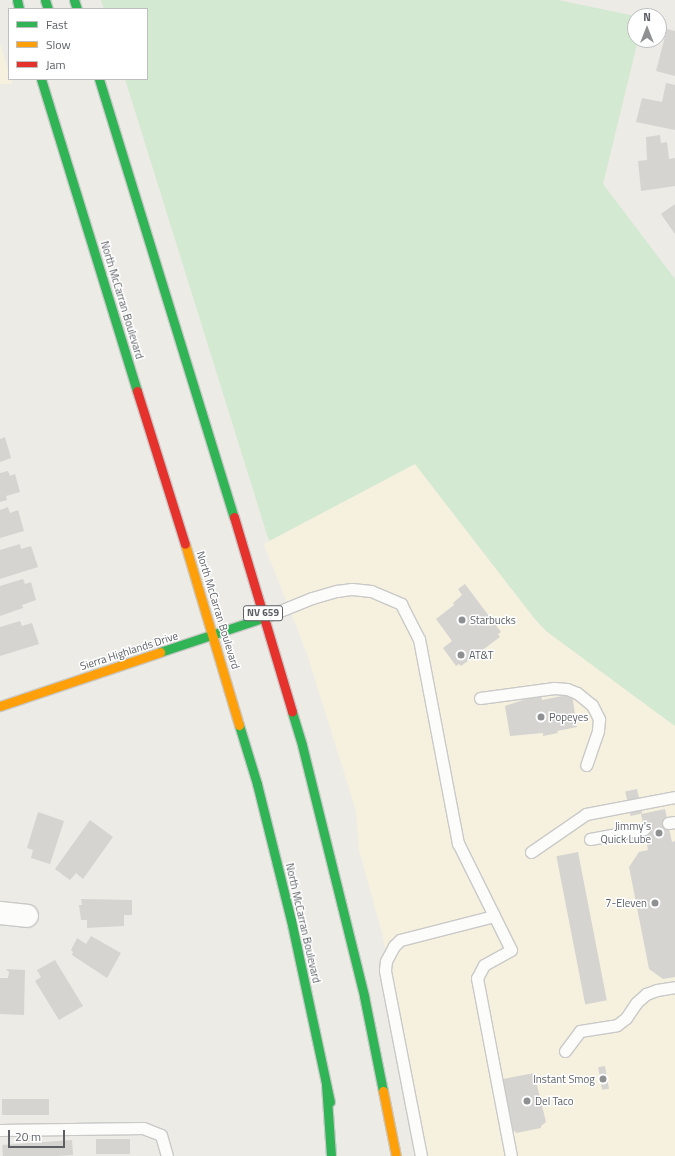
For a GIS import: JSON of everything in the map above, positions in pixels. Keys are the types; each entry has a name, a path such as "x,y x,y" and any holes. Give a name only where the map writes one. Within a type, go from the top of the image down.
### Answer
{"main road":[{"name":"North McCarran Boulevard","path":"41,80 213,636 261,799 291,920 340,1149"},
{"name":"NV 659","path":"99,80 265,617 302,745 364,996 396,1156"},
{"path":"95,98 114,128"},
{"name":"Sierra Highlands Drive","path":"0,706 213,636 265,617"},
{"path":"326,1084 331,1156"}],"street":[{"path":"0,913 26,916"}],"lane":[{"path":"265,617 312,598 337,591 352,589 371,591 401,604 419,639 458,842 511,950 484,965 477,978 511,1156"},
{"path":"480,698 554,688 567,689 578,693 592,705 599,720 596,738 586,765"},
{"path":"531,852 586,814 675,797"},
{"path":"590,839 644,829"},
{"path":"421,1156 385,970 386,962 394,946 400,940 494,916"},
{"path":"565,1051 580,1031 617,1025 626,1018 636,1003 646,994 657,990 675,987"},
{"path":"0,1130 143,1128 160,1135 167,1156"}],"shaded area":[{"path":"0,43 8,70 8,80 11,80 12,84 0,84"},
{"path":"415,464 534,618 546,631 675,726 675,1156 428,1156 382,933 359,850 356,811 307,654 264,544"}],"green space":[{"path":"101,0 558,0 627,14 627,48 636,48 603,184 675,279 675,726 546,631 534,618 415,464 269,541 125,80 148,80 148,8 104,8"}],"building":[{"path":"667,29 675,31 675,76 656,71 662,48 667,48"},
{"path":"666,83 675,85 675,130 636,122 642,98 662,102"},
{"path":"660,135 661,143 667,142 669,159 675,158 675,186 641,191 638,161 647,160 646,137"},
{"path":"675,204 675,234 661,214"},
{"path":"5,437 11,458 0,462 0,439"},
{"path":"8,471 10,476 15,474 20,492 6,496 7,500 0,502 0,473"},
{"path":"8,507 10,513 18,510 24,531 0,538 0,510"},
{"path":"20,544 21,549 31,546 38,567 0,579 0,550"},
{"path":"23,579 25,584 31,582 36,600 22,605 23,608 0,616 0,586"},
{"path":"465,584 501,632 498,634 500,637 461,666 459,664 456,666 443,648 452,641 436,619 454,605 453,603 462,595 458,589"},
{"path":"20,621 22,626 32,623 39,644 0,656 0,627"},
{"path":"541,694 542,700 572,694 577,727 557,731 558,733 543,736 543,733 510,736 505,706"},
{"path":"637,789 642,813 630,816 625,791"},
{"path":"665,809 672,842 675,841 675,977 663,979 649,969 629,867 639,852 648,850 641,814"},
{"path":"38,812 64,821 50,864 31,858 33,850 27,848"},
{"path":"90,820 113,837 83,879 76,873 70,880 55,869"},
{"path":"578,852 607,1000 585,1004 556,856"},
{"path":"81,899 132,900 132,915 124,915 124,926 87,928 87,920 81,920 79,905 82,905"},
{"path":"91,936 121,953 107,978 72,955 73,952 71,950 77,938 86,944"},
{"path":"55,960 83,1006 59,1020 35,981 41,977 37,970"},
{"path":"6,969 25,970 24,1015 0,1014 0,978 8,978 9,972"},
{"path":"605,1066 609,1089 602,1090 598,1067"},
{"path":"534,1073 546,1122 541,1126 541,1128 516,1133 513,1131 510,1113 506,1114 503,1101 507,1101 503,1079"},
{"path":"2,1099 49,1099 49,1115 2,1115"},
{"path":"96,1139 130,1139 130,1154 96,1154"},
{"path":"72,1140 73,1155 3,1156 2,1145"}],"traffic: fast":[{"path":"17,0 19,8"},
{"path":"45,0 48,8"},
{"path":"74,0 77,8"},
{"path":"41,80 137,391"},
{"path":"99,80 234,517"},
{"path":"160,652 265,617"},
{"path":"292,712 302,745 364,996 383,1091"},
{"path":"239,725 257,784 291,920 330,1102"},
{"path":"326,1084 331,1156"}],"traffic: slow":[{"path":"185,544 239,725"},
{"path":"0,706 160,652"},
{"path":"383,1091 396,1156"}],"traffic: jam":[{"path":"137,391 185,544"},
{"path":"234,517 292,712"}],"place":[{"name":"Starbucks","path":"462,620"},
{"name":"AT&T","path":"461,655"},
{"name":"Popeyes","path":"541,717"},
{"name":"Jimmy's Quick Lube","path":"659,833"},
{"name":"7-Eleven","path":"655,903"},
{"name":"Instant Smog","path":"603,1079"},
{"name":"Del Taco","path":"527,1101"}]}
